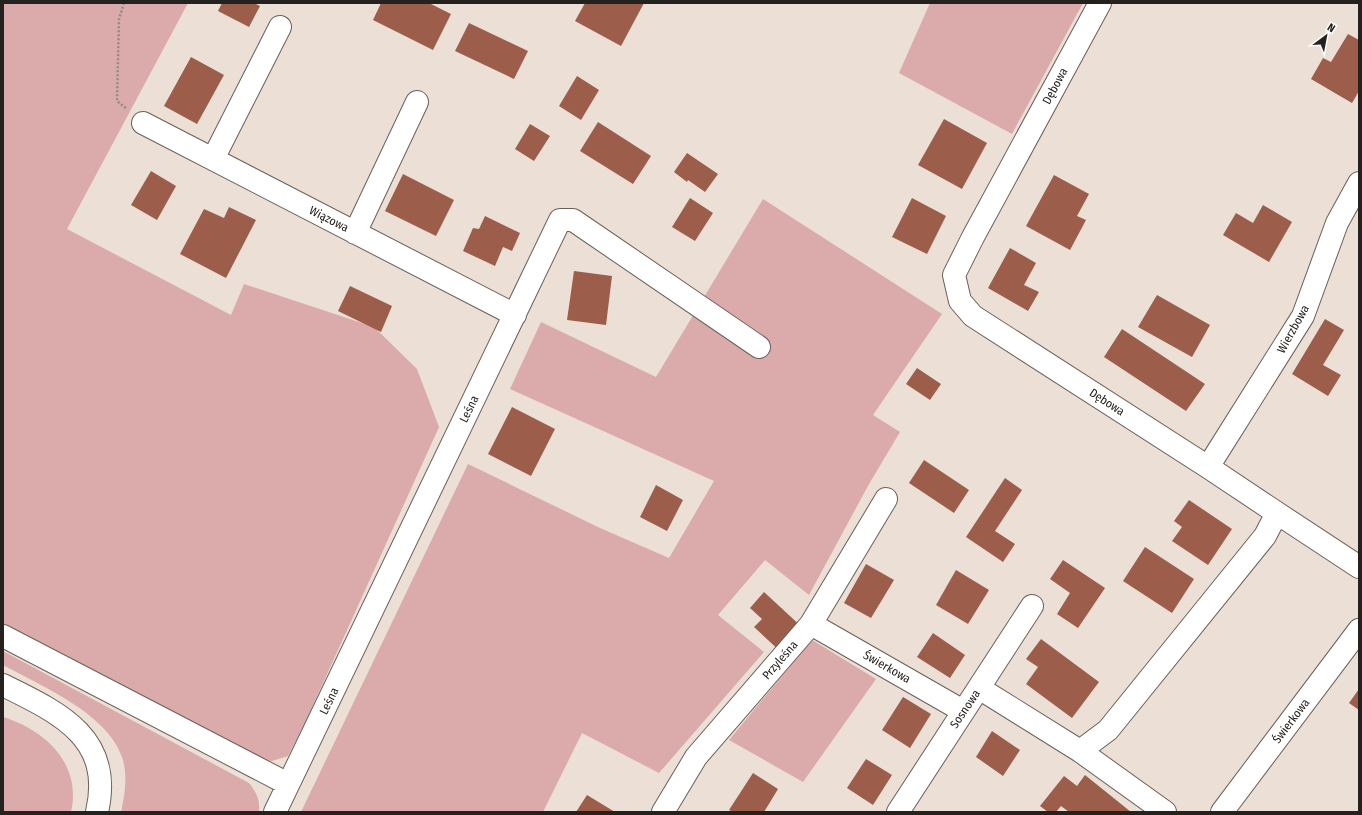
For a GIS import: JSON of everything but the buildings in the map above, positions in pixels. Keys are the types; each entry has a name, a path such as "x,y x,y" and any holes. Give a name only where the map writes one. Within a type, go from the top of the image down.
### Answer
{"main road":[{"name":"Dębowa","path":"1100,3 973,237 954,275 960,301 973,316 1208,466 1359,567"},
{"path":"213,160 280,27"},
{"path":"355,233 417,102"},
{"name":"Wiązowa","path":"143,123 515,315"},
{"name":"Wierzbowa","path":"1208,466 1303,316 1337,223 1359,183"},
{"name":"Leśna","path":"275,812 560,220 573,220 759,347"},
{"name":"Przyleśna","path":"663,812 696,757 811,624 886,499"},
{"path":"1080,751 1108,730 1157,672 1265,536 1278,513"},
{"name":"Sosnowa","path":"898,812 1032,606"},
{"name":"Świerkowa","path":"811,624 963,711"},
{"name":"Świerkowa","path":"1222,812 1359,630"},
{"path":"3,636 288,784"},
{"path":"3,685 62,717 93,750 100,770 101,795 97,812"},
{"path":"979,688 1080,751 1165,812"}],"path":[{"path":"124,3 119,19 117,101 143,123"}],"shaded area":[{"path":"3,3 188,3 67,229 231,315 244,284 374,327 417,369 439,427 304,725 288,756 272,761 261,760 3,628"},
{"path":"930,3 1083,3 1012,134 899,73"},
{"path":"763,199 942,314 873,415 900,432 869,484 809,595 765,560 718,615 764,652 659,773 582,733 543,812 301,812 468,464 600,528 669,558 714,481 510,389 541,322 656,377"},
{"path":"812,640 876,679 803,782 729,740"},
{"path":"3,651 249,783 257,797 259,812 121,812 125,791 125,771 122,757 114,741 88,714 71,702 3,665"},
{"path":"3,717 19,723 33,731 46,740 57,752 66,765 71,779 73,795 71,812 3,812"}]}
